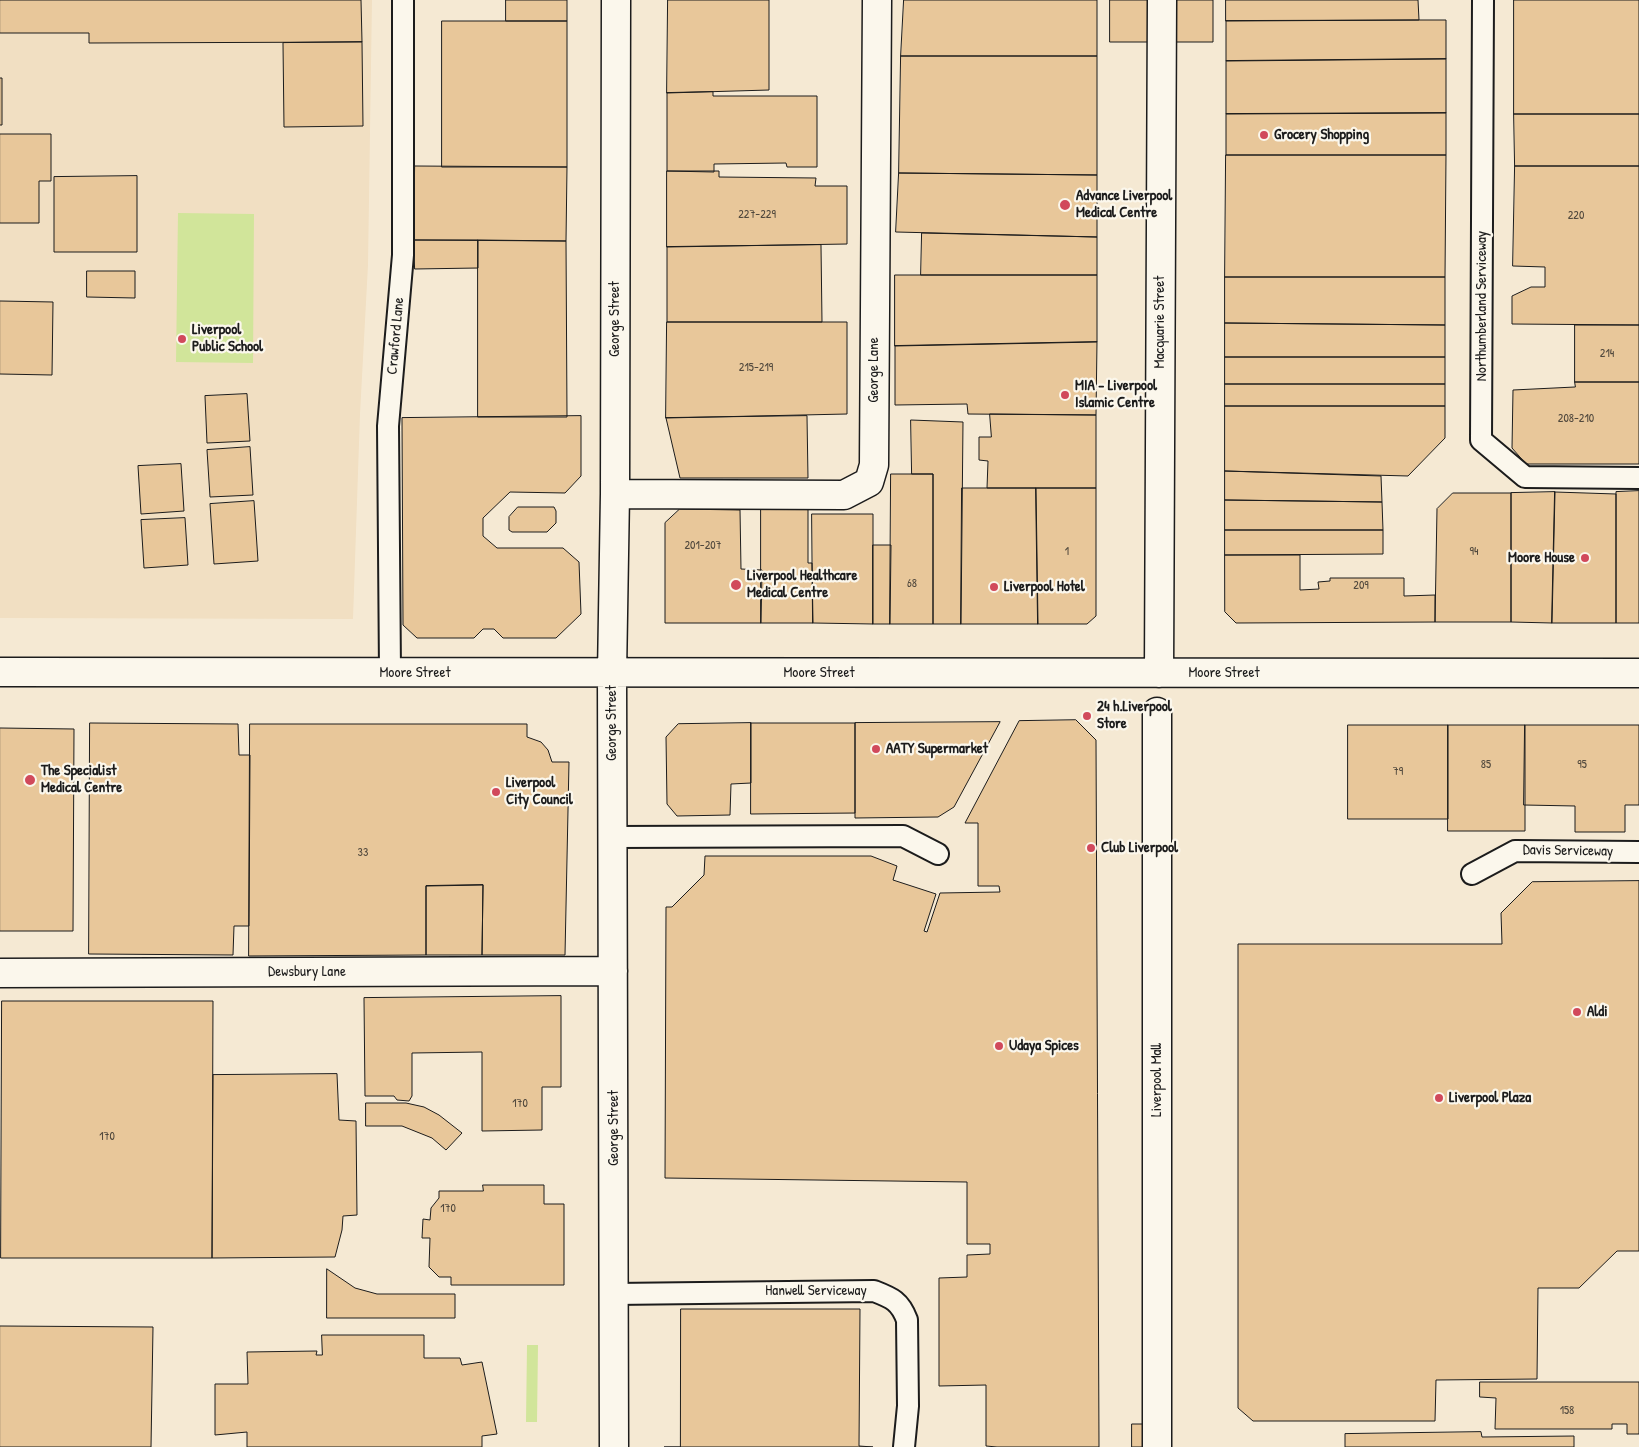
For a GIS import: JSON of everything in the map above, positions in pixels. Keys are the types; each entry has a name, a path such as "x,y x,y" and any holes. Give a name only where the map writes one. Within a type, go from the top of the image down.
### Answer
{"street":[{"name":"George Street","path":"614,1447 612,674 615,494 616,0"},
{"name":"George Lane","path":"615,494 844,495 869,482 874,466 877,0"},
{"name":"Macquarie Street","path":"1159,673 1162,0"},
{"name":"Moore Street","path":"0,672 1639,674"},
{"name":"Liverpool Mall","path":"1157,712 1157,1447"},
{"name":"Dewsbury Lane","path":"0,973 613,971"}],"lane":[{"name":"Crawford Lane","path":"390,672 388,426 403,255 403,0"},
{"name":"Northumberland Serviceway","path":"1483,0 1481,440 1525,477 1639,478"},
{"path":"613,837 904,836 938,854"},
{"name":"Davis Serviceway","path":"1472,874 1515,851 1639,852"},
{"name":"Hanwell Serviceway","path":"614,1294 874,1291 890,1298 902,1307 907,1320 908,1406 904,1447"}],"shaded area":[{"name":"Liverpool Public School","path":"0,0 372,0 368,265 360,414 353,619 0,618"}],"green space":[{"path":"178,213 254,214 253,363 176,362"},
{"path":"527,1345 538,1345 537,1422 526,1422"}],"building":[{"path":"0,0 361,0 362,42 89,43 89,33 0,33"},
{"path":"506,0 567,0 567,21 506,21"},
{"path":"668,0 769,0 769,90 667,93"},
{"path":"904,0 1097,0 1097,56 901,56"},
{"path":"1110,0 1213,0 1213,42 1110,42"},
{"path":"1226,0 1418,0 1419,20 1226,21"},
{"path":"1514,0 1639,0 1639,114 1514,114"},
{"path":"1446,20 1446,59 1226,61 1226,21"},
{"path":"442,21 567,21 567,167 442,167"},
{"path":"362,42 363,126 284,127 283,43"},
{"path":"901,56 1097,56 1097,175 899,173"},
{"path":"1446,59 1446,113 1226,114 1226,61"},
{"path":"0,78 2,78 2,125 0,125"},
{"path":"713,92 713,96 817,96 817,167 787,167 786,163 714,164 714,172 667,171 667,93"},
{"path":"1446,113 1446,155 1226,155 1226,114"},
{"path":"1514,114 1639,114 1639,166 1515,166"},
{"path":"0,134 51,134 51,181 39,181 39,223 0,223"},
{"path":"1226,155 1446,155 1445,277 1225,277"},
{"path":"415,166 567,167 566,241 414,240"},
{"path":"1515,166 1639,166 1639,325 1512,324 1512,296 1531,287 1545,287 1545,267 1513,266"},
{"path":"667,171 719,171 719,177 816,178 815,186 847,186 847,244 667,247"},
{"path":"899,173 1097,175 1097,237 896,232"},
{"path":"137,176 137,252 54,252 54,177"},
{"path":"922,233 1097,237 1097,275 921,275"},
{"path":"414,240 478,240 478,268 415,269"},
{"path":"478,240 566,241 567,417 478,417"},
{"path":"821,245 822,322 667,322 667,247"},
{"path":"87,271 135,271 135,298 87,297"},
{"path":"895,275 1097,275 1097,342 895,346"},
{"path":"1225,277 1445,277 1445,325 1225,323"},
{"path":"0,301 53,302 52,375 0,374"},
{"path":"667,322 847,322 847,414 666,418"},
{"path":"1225,323 1445,325 1445,357 1225,357"},
{"path":"1575,325 1639,325 1639,382 1575,382"},
{"path":"1097,342 1096,415 968,414 967,404 895,405 895,346"},
{"path":"1225,357 1445,357 1445,384 1225,384"},
{"path":"1575,382 1639,382 1639,464 1526,464 1512,448 1513,390 1575,387"},
{"path":"1225,384 1445,384 1445,406 1225,406"},
{"path":"247,394 250,441 207,443 205,396"},
{"path":"1225,406 1445,406 1445,438 1408,476 1225,471"},
{"path":"990,414 1096,415 1096,488 987,488 988,461 979,460 979,437 991,437"},
{"path":"581,416 581,476 565,493 510,492 483,518 483,536 497,548 563,548 579,562 581,614 556,638 503,638 494,629 483,629 474,638 417,638 403,625 402,418"},
{"path":"807,416 808,478 680,478 666,418"},
{"path":"911,420 963,422 961,624 933,624 933,474 912,474"},
{"path":"250,447 253,495 210,497 207,450"},
{"path":"181,464 184,511 141,514 138,466"},
{"path":"1225,471 1381,476 1382,502 1225,500"},
{"path":"891,474 933,474 933,624 890,624"},
{"path":"962,488 1036,488 1038,624 961,624"},
{"path":"1036,488 1096,488 1096,616 1087,624 1038,624"},
{"path":"1639,491 1639,623 1616,623 1616,492"},
{"name":"Moore House","path":"1555,492 1616,494 1616,623 1552,623"},
{"path":"1555,492 1552,623 1511,622 1511,493"},
{"path":"1453,493 1511,493 1511,622 1435,622 1437,509"},
{"path":"1225,500 1382,502 1383,530 1225,530"},
{"path":"254,501 258,561 214,564 210,504"},
{"path":"518,507 554,507 556,523 547,532 512,532 509,530 509,517"},
{"path":"761,508 808,509 808,563 812,563 813,623 761,623"},
{"path":"680,509 740,510 741,569 762,570 761,623 665,623 665,523"},
{"path":"812,514 873,514 873,624 813,623"},
{"path":"185,518 188,565 144,568 141,520"},
{"path":"1225,530 1383,530 1383,554 1225,555"},
{"path":"873,545 891,545 890,624 873,624"},
{"path":"1225,555 1300,555 1300,590 1319,589 1318,582 1330,581 1330,578 1404,578 1404,596 1435,595 1435,622 1236,623 1225,612"},
{"path":"1076,720 1096,740 1099,1447 986,1446 986,1385 939,1386 939,1278 967,1277 967,1255 990,1254 990,1244 967,1244 967,1182 665,1178 666,907 672,907 704,875 705,856 871,856 897,866 893,880 936,894 924,931 927,932 940,893 1000,892 999,886 978,886 978,823 965,823 1019,721"},
{"path":"1000,722 954,807 938,817 855,818 855,723"},
{"path":"90,723 238,724 239,755 250,755 249,926 234,926 233,955 89,954"},
{"path":"751,723 855,723 855,813 751,814"},
{"path":"751,723 751,783 731,784 730,815 677,816 667,804 666,737 678,724"},
{"path":"250,724 527,724 527,737 541,742 548,750 552,762 569,762 565,955 482,955 483,885 426,886 426,955 249,956"},
{"path":"1348,725 1448,725 1448,819 1348,819"},
{"path":"1448,725 1525,725 1525,831 1448,831"},
{"path":"1525,725 1639,725 1639,805 1625,805 1625,832 1575,832 1575,806 1524,805"},
{"path":"0,728 74,729 73,931 0,931"},
{"name":"Liverpool Plaza","path":"1639,881 1639,1251 1617,1251 1579,1288 1538,1288 1537,1379 1436,1380 1435,1421 1253,1421 1238,1408 1238,944 1502,944 1501,913 1532,882"},
{"path":"483,885 482,955 426,955 426,886"},
{"path":"561,996 561,1087 542,1087 542,1130 482,1131 482,1052 412,1053 412,1096 409,1101 397,1100 394,1096 365,1096 364,998"},
{"path":"2,1001 213,1001 212,1258 1,1258"},
{"path":"337,1074 339,1120 356,1121 357,1215 343,1216 342,1230 335,1257 212,1258 213,1075"},
{"path":"366,1103 406,1103 424,1107 439,1115 462,1133 446,1150 432,1138 402,1126 366,1126"},
{"path":"483,1185 544,1185 544,1204 564,1204 564,1285 451,1285 451,1277 439,1277 429,1267 430,1238 422,1238 423,1219 430,1220 431,1208 439,1198 439,1191 483,1191"},
{"path":"327,1269 355,1288 377,1294 455,1294 455,1318 327,1318"},
{"path":"681,1309 860,1309 859,1446 873,1447 680,1447"},
{"path":"0,1326 153,1327 151,1447 0,1447"},
{"path":"322,1335 424,1335 424,1358 460,1358 462,1365 482,1362 497,1434 482,1436 482,1447 247,1447 247,1432 215,1435 215,1384 248,1384 247,1352 317,1351 316,1355 322,1355"},
{"path":"1480,1382 1639,1382 1639,1434 1627,1434 1627,1424 1612,1424 1612,1429 1495,1429 1496,1398 1480,1397"},
{"path":"1132,1424 1148,1424 1147,1447 1132,1447"},
{"path":"1481,1432 1482,1437 1574,1436 1574,1447 1345,1447 1345,1434"}],"place":[{"name":"Grocery Shopping","path":"1264,135"},
{"name":"Advance Liverpool Medical Centre","path":"1065,205"},
{"name":"Liverpool Public School","path":"182,339"},
{"name":"MIA - Liverpool Islamic Centre","path":"1065,395"},
{"name":"Moore House","path":"1585,558"},
{"name":"Liverpool Healthcare Medical Centre","path":"736,585"},
{"name":"Liverpool Hotel","path":"994,587"},
{"name":"24 h.Liverpool Store","path":"1087,716"},
{"name":"AATY Supermarket","path":"876,749"},
{"name":"The Specialist Medical Centre","path":"30,780"},
{"name":"Liverpool City Council","path":"496,792"},
{"name":"Club Liverpool","path":"1091,848"},
{"name":"Aldi","path":"1577,1012"},
{"name":"Udaya Spices","path":"999,1046"},
{"name":"Liverpool Plaza","path":"1439,1098"}]}
